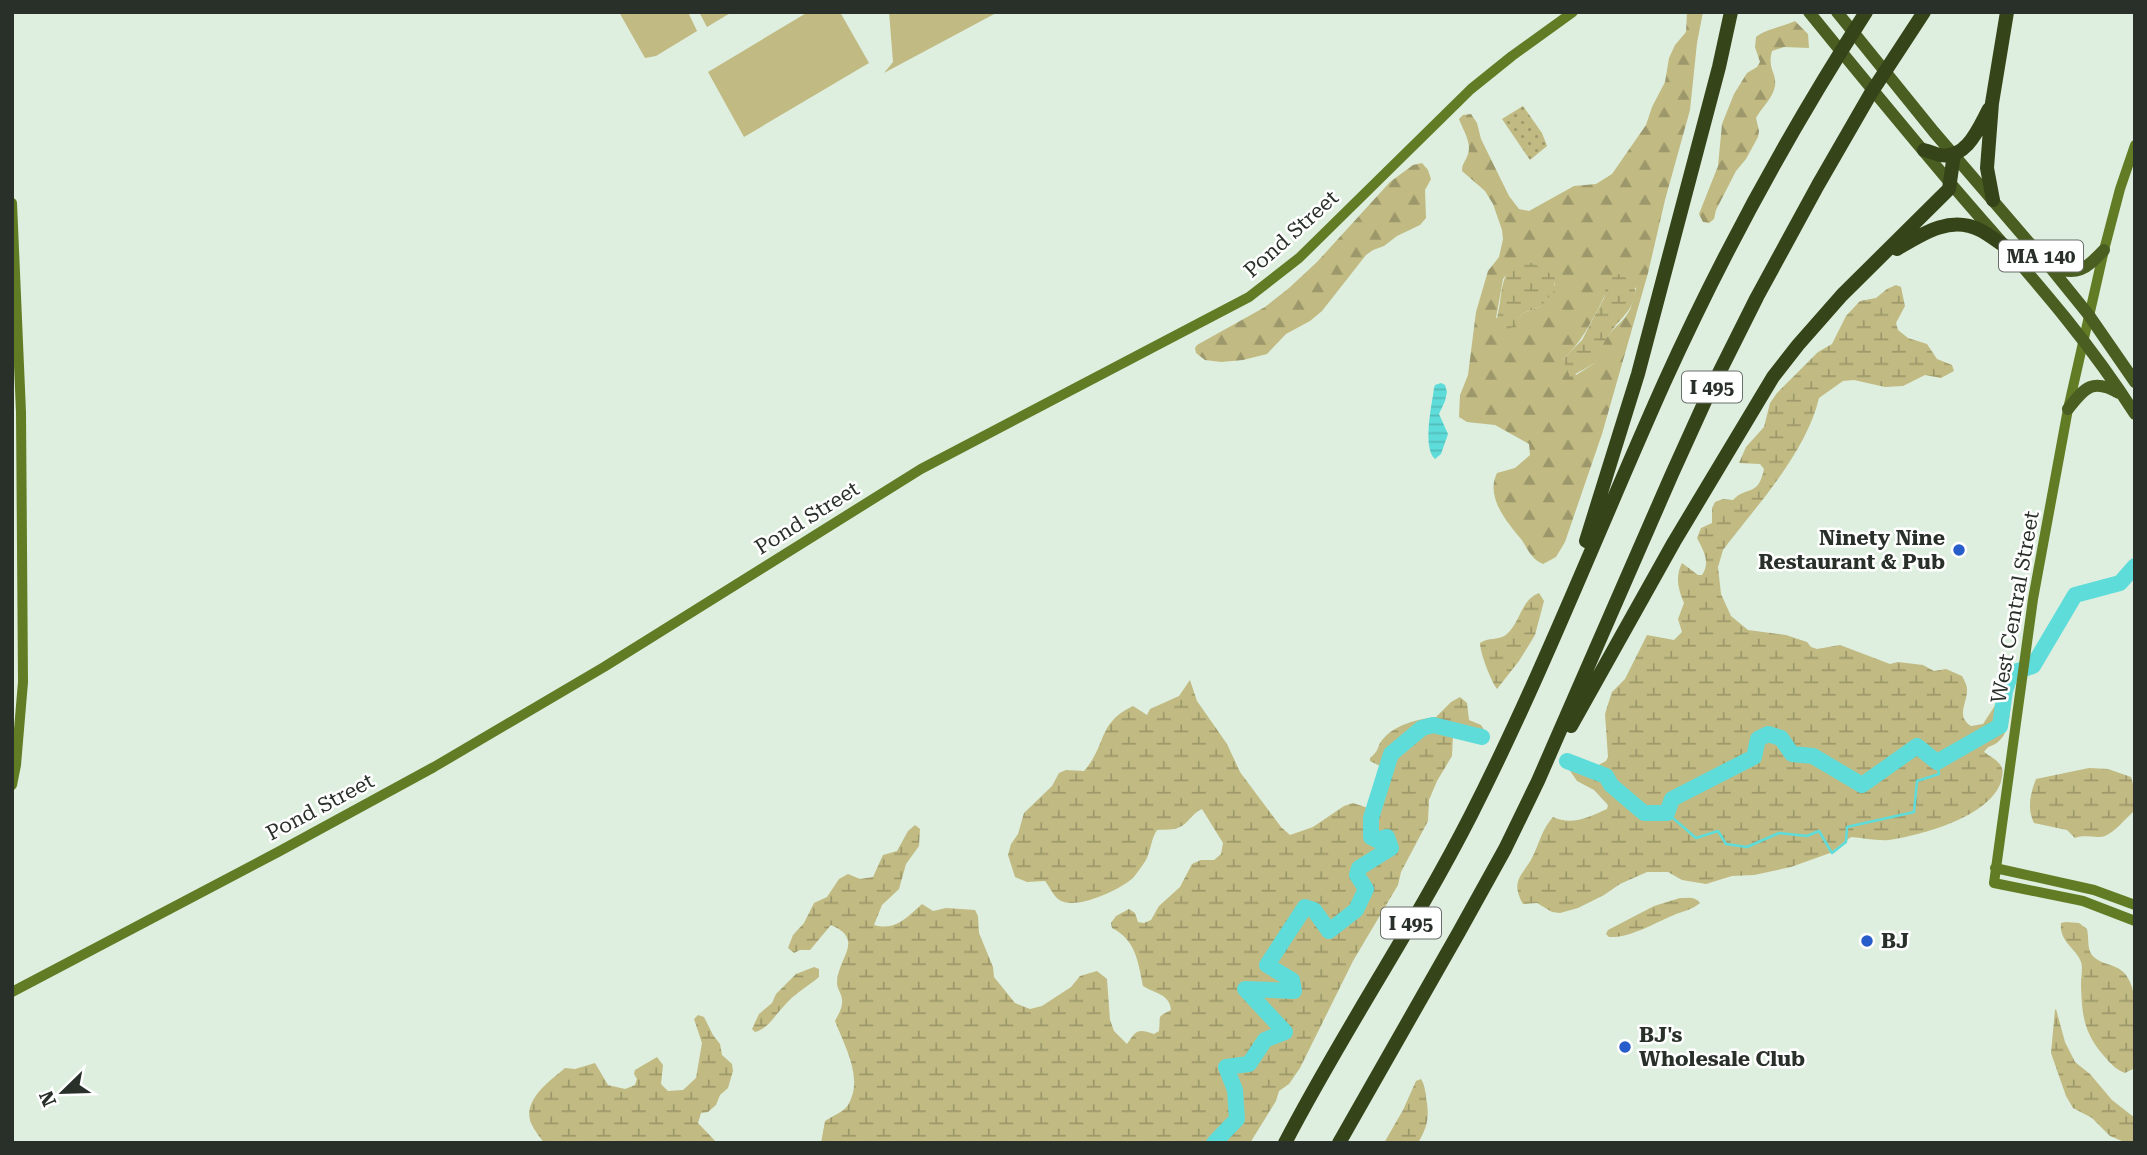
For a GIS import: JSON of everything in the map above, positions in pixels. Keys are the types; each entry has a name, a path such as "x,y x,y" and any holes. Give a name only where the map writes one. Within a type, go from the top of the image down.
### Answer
{"highway":[{"path":"1526,698 1585,542 1638,374 1731,12"},
{"path":"1719,67 1741,12"},
{"name":"I 495","path":"1285,1143 1471,814 1526,698 1693,323 1749,210 1866,12"},
{"name":"I 495","path":"1339,1143 1505,849 1538,781 1672,474 1747,317 1871,93 1924,12"},
{"path":"1993,200 1987,169 1992,103 2007,12"},
{"path":"1924,150 1942,156 1954,154 1971,143 1992,103"},
{"path":"1538,781 1767,387 1798,345 1842,295 1949,189 1954,154"},
{"path":"1872,265 1918,236 1949,225 1959,224 1979,230 2008,248"}],"main road":[{"name":"Pond Street","path":"12,992 435,767 593,673 921,469 1249,297 1299,258 1471,89 1573,12"},
{"name":"MA 140","path":"1809,12 2083,339 2132,410"},
{"name":"MA 140","path":"1838,15 2050,267 2088,314 2135,382"},
{"name":"West Central Street","path":"2135,145 2104,250 2068,409 2024,660 1994,883 2083,901 2135,921"},
{"path":"12,203 21,412 23,682 12,785"},
{"path":"2050,267 2064,271 2081,270 2104,250"},
{"path":"2068,409 2081,392 2093,386 2108,386 2122,394"},
{"path":"1995,868 2094,890 2135,905"}],"green space":[{"path":"619,12 688,12 697,31 656,56 645,58"},
{"path":"699,12 732,12 707,27"},
{"path":"808,12 840,12 869,63 744,137 708,72"},
{"path":"889,12 998,12 884,73 893,62"},
{"path":"1687,12 1703,12 1690,110 1648,273 1602,434 1565,542 1556,557 1543,564 1532,556 1504,517 1494,491 1497,473 1515,468 1530,455 1529,444 1495,425 1467,422 1459,417 1460,395 1468,375 1476,312 1488,271 1499,257 1503,239 1493,204 1485,191 1462,171 1469,145 1459,119 1463,115 1471,114 1509,196 1519,209 1529,211 1574,186 1596,184 1612,174 1646,125 1665,82 1669,58 1686,32","holes":["1530,262 1549,274 1555,285 1540,307 1523,313 1519,318 1496,318 1503,279","1614,276 1636,288 1631,306 1605,340 1595,363 1576,375 1563,359 1585,332"]},
{"path":"1795,21 1808,34 1809,48 1784,47 1772,51 1775,86 1756,118 1758,137 1736,171 1714,219 1709,223 1703,222 1699,214 1718,166 1722,124 1734,94 1747,73 1760,62 1755,47 1756,37"},
{"path":"1523,106 1542,133 1547,146 1530,160 1502,119"},
{"path":"1422,163 1431,179 1425,190 1426,218 1420,225 1366,255 1322,311 1286,334 1267,354 1221,362 1205,360 1196,353 1197,345 1265,307 1289,288 1317,262 1390,182 1413,165"},
{"path":"1524,260 1555,278 1554,291 1540,307 1523,313 1508,332 1502,333 1497,321 1503,283 1512,266"},
{"path":"1620,274 1634,279 1632,304 1601,348 1595,363 1570,377 1563,359 1582,340 1604,298 1606,286 1614,275"},
{"path":"1896,285 1901,287 1905,306 1896,323 1898,330 1908,338 1927,344 1937,359 1952,365 1954,371 1941,378 1925,375 1903,386 1885,387 1854,380 1843,381 1819,398 1813,418 1792,458 1723,550 1718,567 1721,594 1731,616 1748,630 1786,635 1807,642 1817,649 1840,645 1890,664 1898,662 1923,665 1934,671 1946,669 1962,676 1967,688 1963,714 1971,726 1983,724 1998,701 2011,696 2005,732 1998,742 1984,752 1998,762 2002,770 2001,782 1994,794 1969,814 1936,829 1889,840 1851,837 1830,853 1791,867 1754,875 1732,876 1706,884 1682,880 1668,872 1647,872 1578,908 1560,913 1552,912 1537,903 1523,904 1517,884 1553,817 1574,821 1607,809 1608,805 1594,790 1577,781 1566,765 1578,759 1595,767 1606,761 1605,714 1612,692 1625,679 1647,635 1674,640 1682,632 1678,619 1684,603 1678,583 1680,568 1682,563 1702,575 1706,561 1697,538 1701,528 1712,523 1712,508 1715,502 1733,500 1759,484 1764,469 1760,464 1739,463 1746,447 1764,427 1770,403 1818,352 1832,344 1846,316 1860,301 1876,298"},
{"path":"1539,593 1544,601 1535,635 1497,689 1486,667 1480,643 1507,634 1524,606"},
{"path":"1190,680 1197,701 1227,744 1240,772 1290,835 1313,827 1344,806 1353,803 1368,808 1376,800 1379,790 1380,766 1370,761 1370,758 1383,739 1401,726 1436,717 1460,697 1467,703 1469,720 1481,725 1487,734 1482,737 1453,735 1452,756 1429,800 1428,821 1401,872 1398,885 1353,961 1300,1068 1289,1084 1279,1091 1276,1101 1250,1143 821,1143 825,1121 848,1105 854,1085 848,1052 835,1021 842,1003 837,985 847,950 847,937 831,925 810,950 794,953 788,948 793,935 804,923 814,903 827,897 839,879 848,874 860,879 873,877 883,855 897,851 908,831 915,825 920,829 919,846 906,864 899,889 882,905 874,925 895,925 922,904 933,911 946,908 975,910 979,933 993,967 994,977 1015,1003 1030,1009 1042,1006 1071,987 1080,976 1097,971 1107,979 1110,1020 1114,1031 1127,1044 1138,1032 1154,1034 1159,1031 1160,1017 1171,1010 1168,1000 1143,986 1131,945 1112,928 1111,923 1116,916 1129,909 1135,913 1138,922 1151,920 1159,906 1180,887 1192,864 1201,860 1214,860 1221,854 1223,843 1202,809 1180,827 1157,830 1146,860 1133,878 1108,893 1085,901 1065,902 1056,897 1045,881 1027,882 1015,877 1008,855 1024,813 1052,786 1059,773 1066,770 1084,771 1113,720 1133,706 1147,715 1150,709 1179,696"},
{"path":"2089,768 2108,769 2131,777 2135,791 2133,812 2112,832 2101,837 2075,838 2067,830 2034,823 2030,801 2036,779"},
{"path":"1680,898 1694,898 1700,903 1634,933 1617,937 1609,937 1606,934 1608,930 1654,906"},
{"path":"2061,923 2079,923 2087,929 2092,955 2122,971 2130,982 2136,1013 2135,1068 2125,1073 2107,1059 2088,1031 2082,1005 2082,964 2061,930"},
{"path":"814,967 819,969 819,977 792,998 768,1025 755,1032 752,1029 759,1014 772,1003 776,994 796,974"},
{"path":"2056,1009 2065,1042 2075,1062 2090,1074 2112,1100 2135,1118 2135,1142 2110,1136 2092,1118 2073,1108 2051,1053"},
{"path":"698,1015 704,1017 720,1044 722,1055 732,1064 733,1071 728,1088 720,1095 716,1105 708,1112 701,1113 698,1123 717,1143 544,1143 531,1123 530,1107 545,1085 565,1068 575,1069 595,1063 608,1085 625,1089 635,1085 635,1070 657,1057 663,1065 661,1084 668,1091 683,1090 696,1078 702,1043 694,1019"},
{"path":"1421,1079 1428,1114 1418,1143 1384,1143 1416,1081"}],"water":[{"path":"1441,383 1445,385 1447,392 1439,414 1448,434 1441,454 1435,459 1428,436 1434,388"}],"waterway":[{"path":"1567,761 1606,776 1611,785 1644,813 1667,813 1672,799 1754,757 1758,739 1768,734 1781,738 1792,754 1813,756 1862,785 1917,746 1937,762 2000,726 2005,691 2011,673 2033,666 2075,595 2120,583 2135,566"},
{"path":"1214,1143 1237,1119 1235,1090 1226,1067 1249,1064 1265,1040 1285,1032 1245,989 1294,991 1292,980 1267,965 1305,907 1314,910 1329,931 1356,910 1366,889 1357,875 1359,868 1391,848 1387,837 1377,840 1371,837 1371,818 1391,754 1422,728 1433,725 1482,737"},
{"path":"1667,813 1696,838 1718,831 1726,844 1747,847 1779,833 1807,836 1819,831 1832,853 1846,842 1847,827 1914,812 1917,781 1939,774 1937,762"}],"place":[{"name":"Ninety Nine Restaurant & Pub","path":"1959,550"},
{"name":"BJ","path":"1867,941"},
{"name":"BJ's Wholesale Club","path":"1625,1047"}]}
